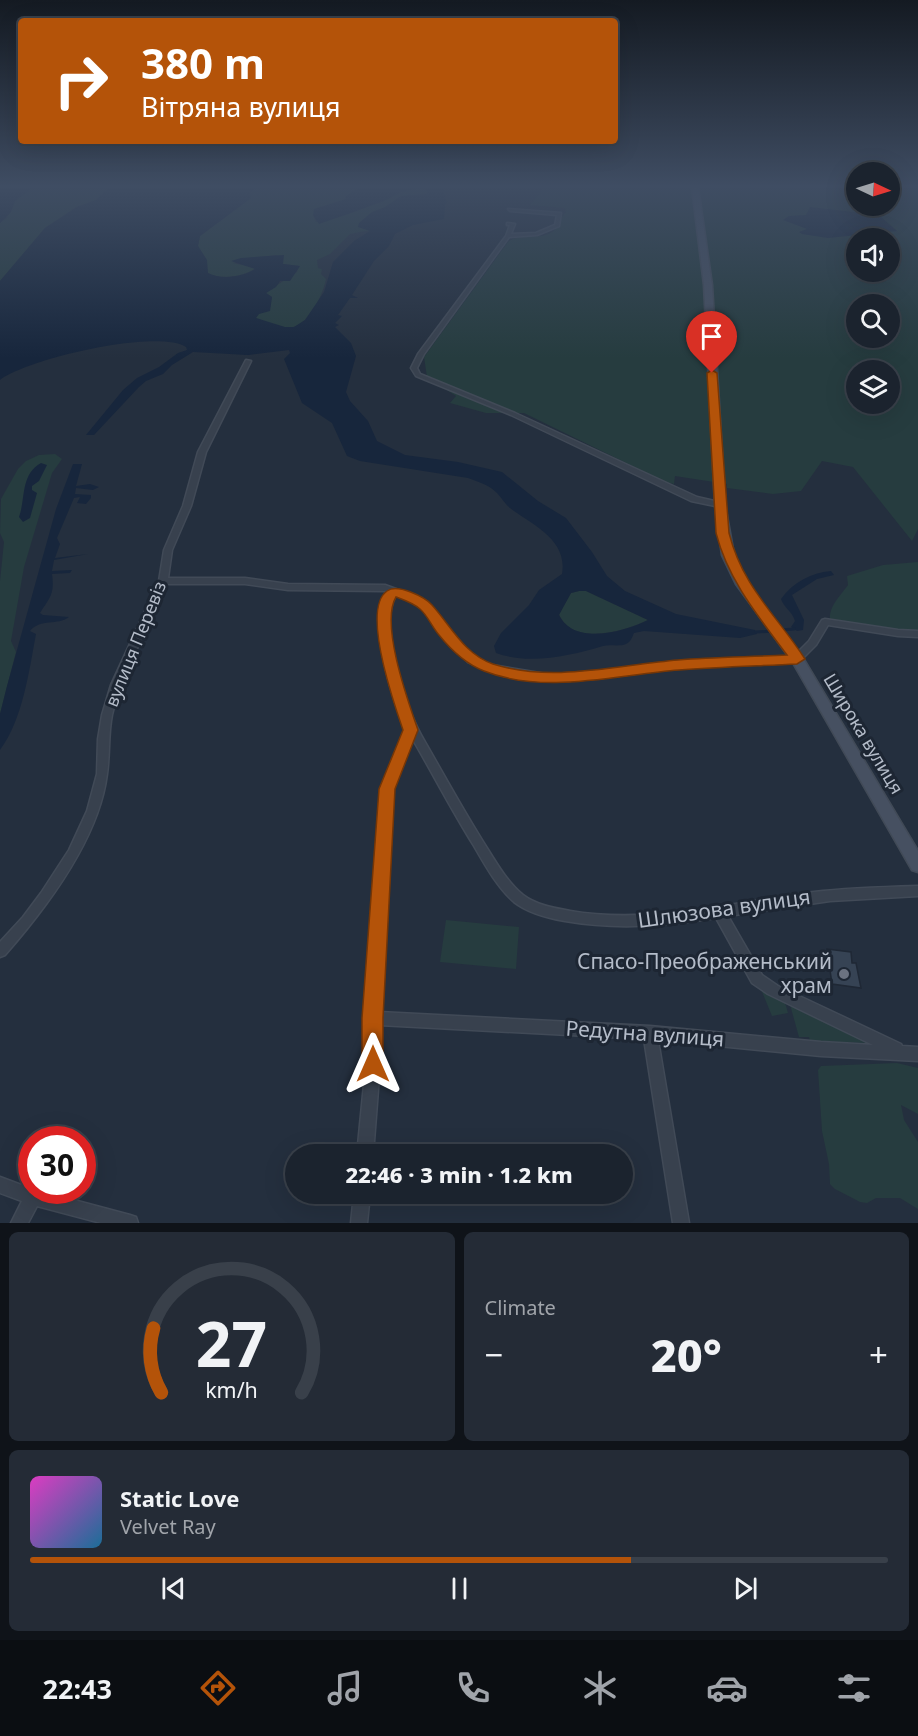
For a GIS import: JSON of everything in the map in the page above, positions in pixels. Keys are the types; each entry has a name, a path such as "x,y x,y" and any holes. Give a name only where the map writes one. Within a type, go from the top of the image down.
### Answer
{"main road":[{"name":"Широка вулиця","path":"704,244 720,506 723,533 731,563 745,589 797,659 918,865"}],"street":[{"path":"502,244 421,354 414,368 418,375 513,414 694,499 720,506"},
{"name":"вулиця Перевіз","path":"0,951 45,897 73,853 93,812 102,774 103,739 107,716 116,685 163,581 168,550 187,506 202,452 248,361"},
{"path":"163,581 245,582 288,587 385,588 415,599 426,607 445,633 471,660 490,668 552,678 678,665 797,659 813,643 825,622 918,634"},
{"name":"Шлюзова вулиця","path":"393,592 387,598 385,610 387,645 393,678 410,730 448,795 516,897 544,911 582,920 617,922 653,921 720,913 798,899 861,891 918,891"},
{"path":"366,1144 373,1064 372,1018 387,789 410,730"},
{"path":"720,913 757,979 773,990 903,1052"},
{"name":"Редутна вулиця","path":"372,1018 650,1033 821,1049 918,1054"},
{"path":"650,1033 681,1223"},
{"path":"0,1185 18,1192"},
{"path":"20,1223 30,1204"},
{"path":"59,1204 130,1223"},
{"path":"359,1223 361,1204"}],"green space":[{"path":"0,244 31,244 0,281"},
{"path":"198,244 340,244 330,254 317,260 318,268 322,269 321,274 326,279 315,307 305,320 288,328 256,318 258,314 270,308 272,297 266,293 297,272 299,266 283,264 277,255 248,258 233,263 256,268 251,271 225,277 213,275 208,273 204,257"},
{"path":"506,244 846,244 846,282 900,282 900,244 918,244 918,529 912,541 853,467 822,461 801,491 773,494 727,488 727,484 675,476 674,484 665,482 524,413 486,413 450,403 456,396 427,377 424,357"},
{"path":"55,454 62,459 52,473 24,567 11,641 16,652 0,714 0,581 4,542 0,533 1,499 18,469 26,461 39,455"},
{"path":"918,562 918,630 898,630 830,619 833,605 848,585 847,576 883,565"},
{"path":"586,591 648,620 600,634 575,630 566,624 559,614 571,593"},
{"path":"446,920 519,927 516,969 440,962"},
{"path":"760,987 784,999 788,1013 772,1016"},
{"path":"789,1001 868,1043 810,1041 809,1037 799,1037"},
{"path":"897,1063 918,1068 918,1114 901,1105 904,1120 918,1142 918,1209 900,1198 876,1198 867,1203 860,1202 835,1189 830,1184 829,1164 822,1131 818,1070 821,1066"}],"water":[{"path":"31,244 198,244 207,260 208,273 225,277 238,276 255,269 231,261 241,258 284,255 283,264 300,266 290,281 280,281 276,287 266,293 272,297 270,311 259,314 256,318 285,327 294,327 305,320 324,292 333,262 351,244 390,244 374,261 352,295 358,298 350,298 338,315 342,316 335,323 339,325 335,327 351,343 356,356 346,392 350,401 368,421 377,441 405,455 458,462 502,472 538,501 566,518 607,576 625,591 676,614 755,630 757,634 740,638 644,631 634,633 629,642 623,645 606,645 550,658 509,657 496,653 494,646 501,633 529,605 539,590 562,574 562,562 560,551 554,542 538,527 510,508 494,490 468,478 360,461 347,456 332,423 302,403 284,359 290,353 289,350 248,355 193,352 172,365 163,374 146,381 94,435 86,435 123,390 137,378 187,350 186,347 171,342 149,341 93,348 38,363 0,380 0,281","holes":["586,591 648,620 626,629 600,634 576,631 566,625 559,615 571,593"]},
{"path":"41,463 47,465 39,481 32,486 32,490 37,493 30,518 23,522 19,517 27,480 34,468"},
{"path":"73,464 82,464 76,486 90,484 99,487 93,490 76,488 75,494 91,495 91,498 86,504 77,503 80,497 74,498 57,538 60,544 55,558 88,554 54,560 52,571 72,570 70,573 52,574 52,592 40,613 69,617 44,623 30,631 36,634 28,679 20,709 8,738 0,750 0,714 7,686 56,509"},
{"path":"831,571 834,575 817,579 792,595 804,620 803,630 797,631 791,627 795,621 781,599 803,579"}],"building":[{"name":"Спасо-Преображенський храм","path":"827,949 851,952 852,963 856,963 861,988 832,984"}],"waterway":[{"path":"781,630 794,629"},
{"path":"756,632 774,631"}],"place":[{"name":"Спасо-Преображенський храм","path":"844,974"}],"route":[{"path":"373,1064 372,1018 387,789 410,730 393,678 387,645 385,610 387,598 393,592 415,599 426,607 445,633 471,660 490,668 520,674 552,678 678,665 797,659 745,589 728,557 723,533 712,373"}]}
